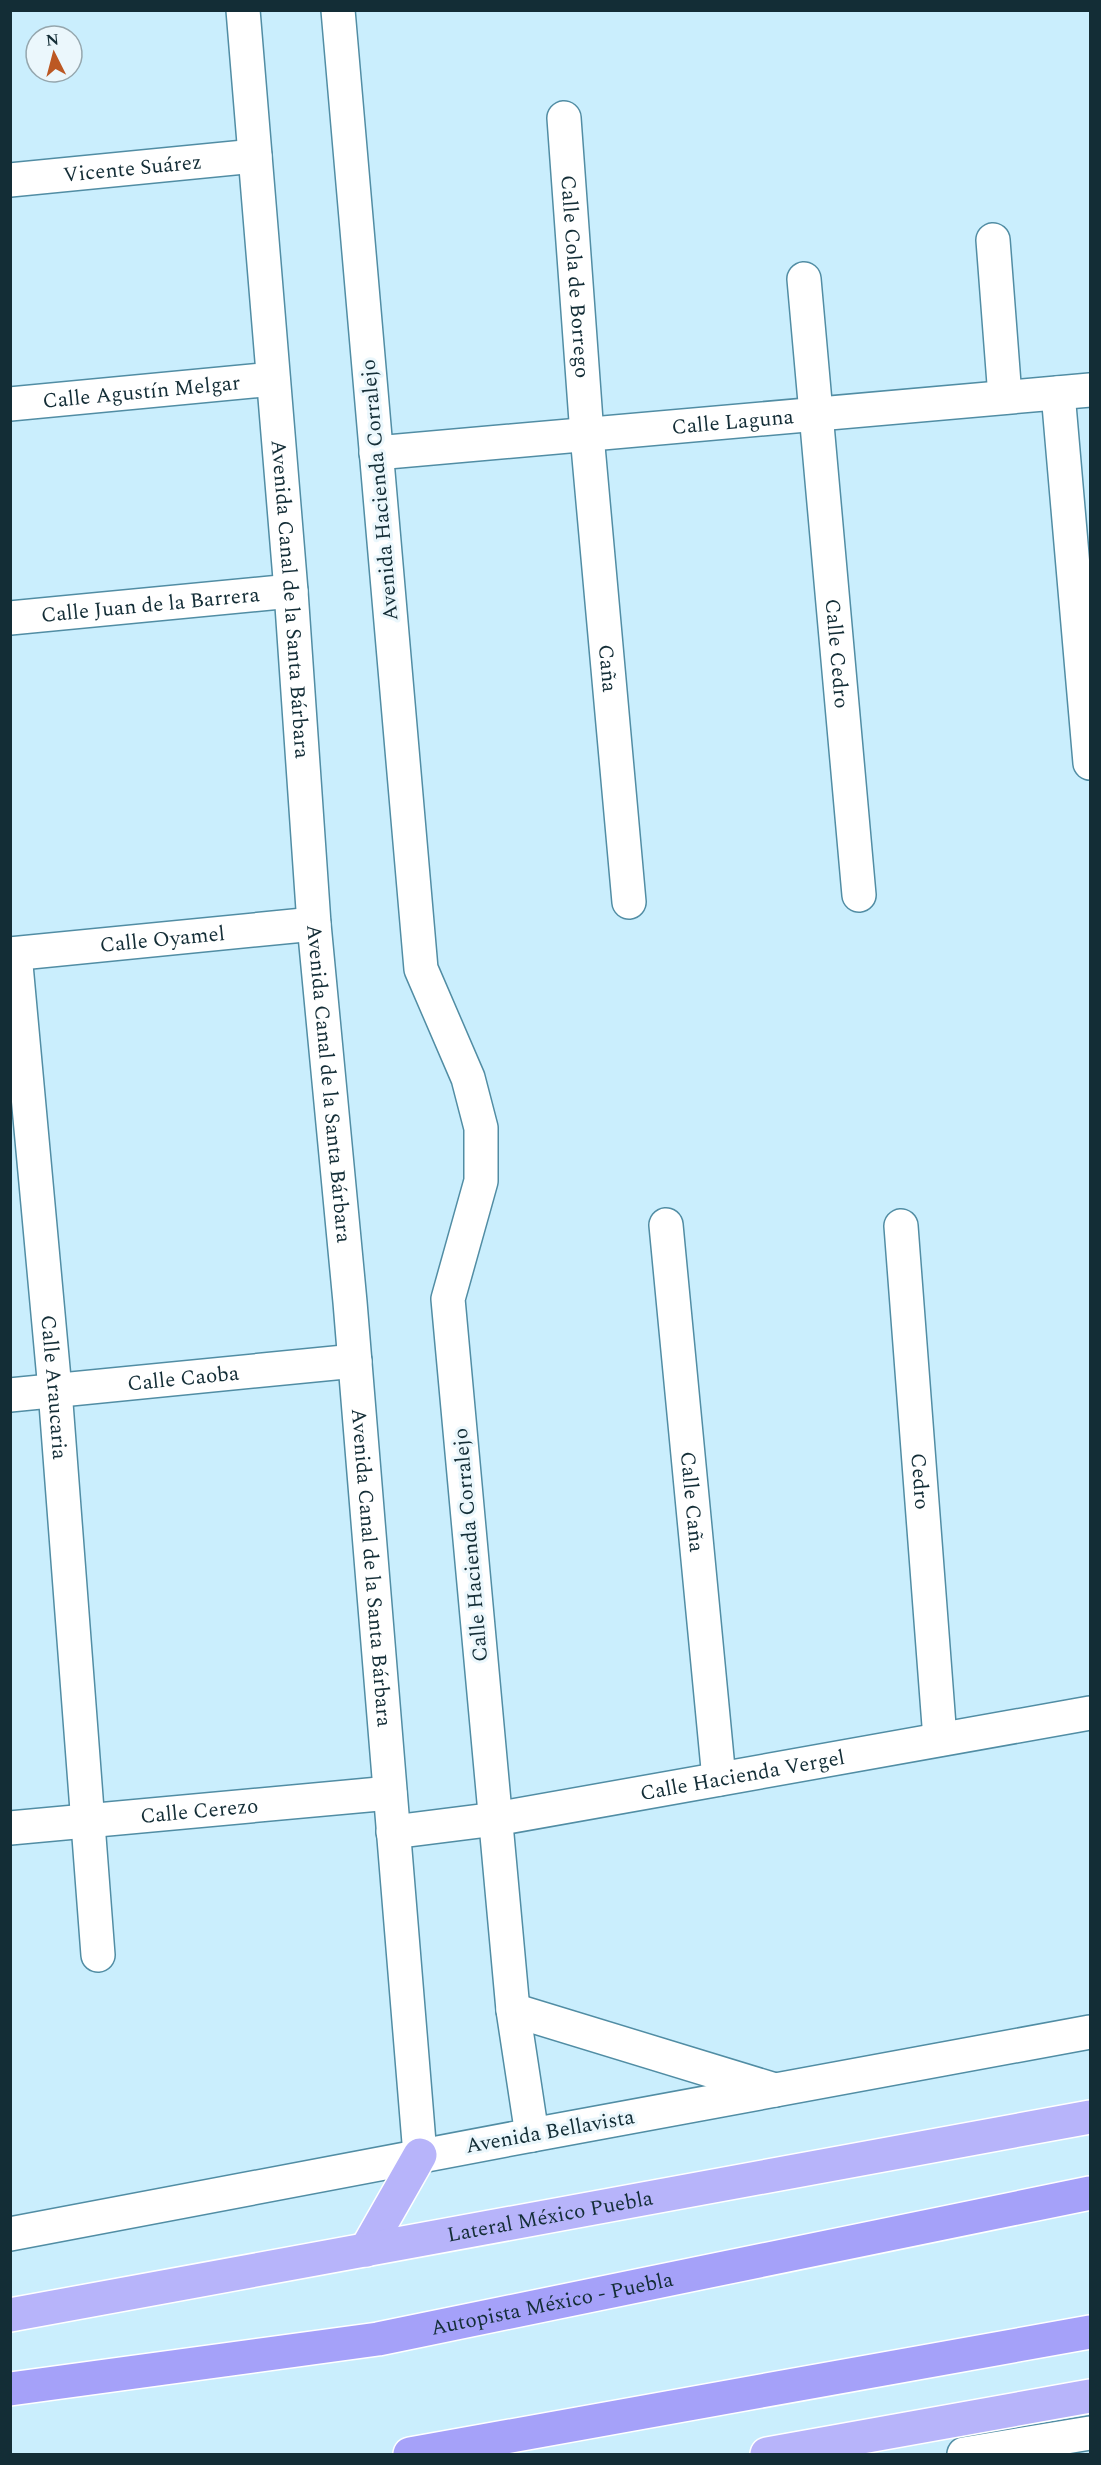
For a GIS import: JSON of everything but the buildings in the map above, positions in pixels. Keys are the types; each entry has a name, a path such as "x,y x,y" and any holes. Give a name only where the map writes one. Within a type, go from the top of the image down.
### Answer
{"highway":[{"name":"Lateral México Puebla","path":"10,2315 1090,2117"},
{"path":"366,2250 420,2155"},
{"name":"Autopista México - Puebla","path":"10,2389 378,2339 1090,2193"},
{"path":"410,2454 1090,2332"},
{"path":"767,2454 1090,2396"}],"street":[{"name":"Avenida Canal de la Santa Bárbara","path":"243,10 291,591 314,924 355,1361 420,2155"},
{"name":"Avenida Hacienda Corralejo","path":"338,10 421,969"},
{"name":"Calle Cola de Borrego","path":"564,118 587,435"},
{"name":"Vicente Suárez","path":"10,180 255,156"},
{"path":"993,240 1005,397"},
{"name":"Calle Cedro","path":"804,279 859,896"},
{"name":"Calle Agustín Melgar","path":"10,404 273,379"},
{"name":"Calle Laguna","path":"376,453 1090,390"},
{"path":"1058,393 1090,763"},
{"name":"Caña","path":"587,435 629,902"},
{"name":"Calle Juan de la Barrera","path":"10,618 291,591"},
{"name":"Calle Oyamel","path":"13,954 314,924"},
{"name":"Calle Araucaria","path":"13,954 56,1390 99,1955"},
{"name":"Calle Hacienda Corralejo","path":"421,969 468,1078 481,1128 481,1181 448,1299 513,2010 532,2135"},
{"name":"Calle Caña","path":"666,1225 719,1779"},
{"name":"Cedro","path":"901,1226 940,1739"},
{"name":"Calle Caoba","path":"10,1395 355,1361"},
{"name":"Calle Hacienda Vergel","path":"393,1832 496,1819 1090,1713"},
{"name":"Calle Cerezo","path":"10,1828 390,1793"},
{"path":"513,2010 775,2090"},
{"name":"Avenida Bellavista","path":"10,2234 420,2155 1090,2032"},
{"path":"964,2454 1090,2433"}]}
